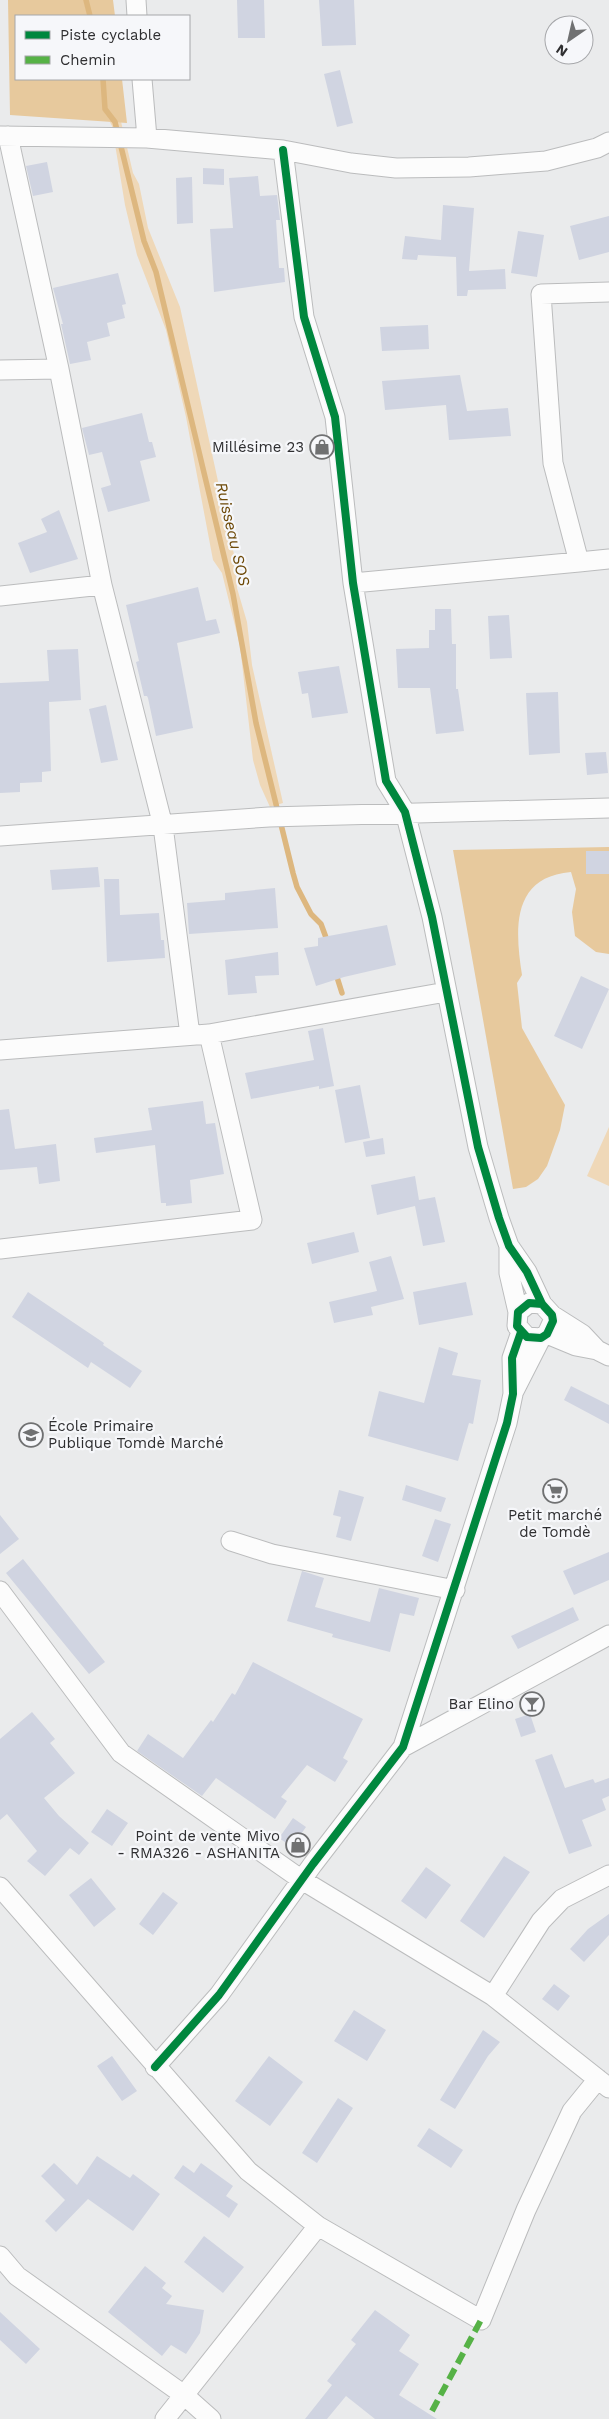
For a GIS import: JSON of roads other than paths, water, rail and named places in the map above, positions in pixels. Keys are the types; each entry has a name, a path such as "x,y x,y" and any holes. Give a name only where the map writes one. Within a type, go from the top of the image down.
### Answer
{"street":[{"path":"136,0 137,15"},
{"path":"142,80 147,138"},
{"path":"190,1035 163,826 102,585 59,369 4,136 147,138 283,150 351,163 396,168 469,167 546,161 597,148 609,142"},
{"path":"283,150 304,317 335,417 353,584 386,781 405,812 432,917 478,1148 509,1246 509,1273 518,1312 517,1326 527,1337 544,1336 603,1353"},
{"path":"579,562 552,463 541,294 609,292"},
{"path":"0,370 59,369"},
{"path":"353,584 609,559"},
{"path":"0,596 102,585"},
{"path":"0,836 270,817 609,808"},
{"path":"0,1050 209,1034 446,992"},
{"path":"0,1249 252,1220 209,1034"},
{"path":"509,1246 528,1272 553,1322 513,1394"},
{"path":"518,1312 528,1303 547,1309 582,1334 603,1353"},
{"path":"155,2067 219,1995 302,1880 403,1747 455,1590 507,1423 513,1394 512,1358 521,1332"},
{"path":"231,1542 272,1554 455,1590"},
{"path":"0,1591 121,1753 302,1880 493,1996 604,2084 572,2111 526,2210 481,2320 318,2226 248,2171 155,2067 0,1887"},
{"path":"403,1747 609,1635"},
{"path":"493,1996 541,1921 562,1899 609,1875"},
{"path":"165,2419 318,2226"},
{"path":"0,2256 17,2276 184,2395 211,2419"}],"waterway":[{"name":"Ruisseau SOS","path":"86,0 90,15"},
{"name":"Ruisseau SOS","path":"103,80 105,109 115,122 144,241 156,272 233,594 256,723 293,873 297,887 311,914 321,924 328,943"},
{"name":"Ruisseau SOS","path":"336,974 342,993"}],"place":[{"name":"Millésime 23","path":"322,447"},
{"name":"École Primaire Publique Tomdè Marché","path":"31,1435"},
{"name":"Petit marché de Tomdè","path":"555,1491"},
{"name":"Bar Elino","path":"532,1704"},
{"name":"Point de vente Mivo - RMA326 - ASHANITA","path":"298,1845"}]}
